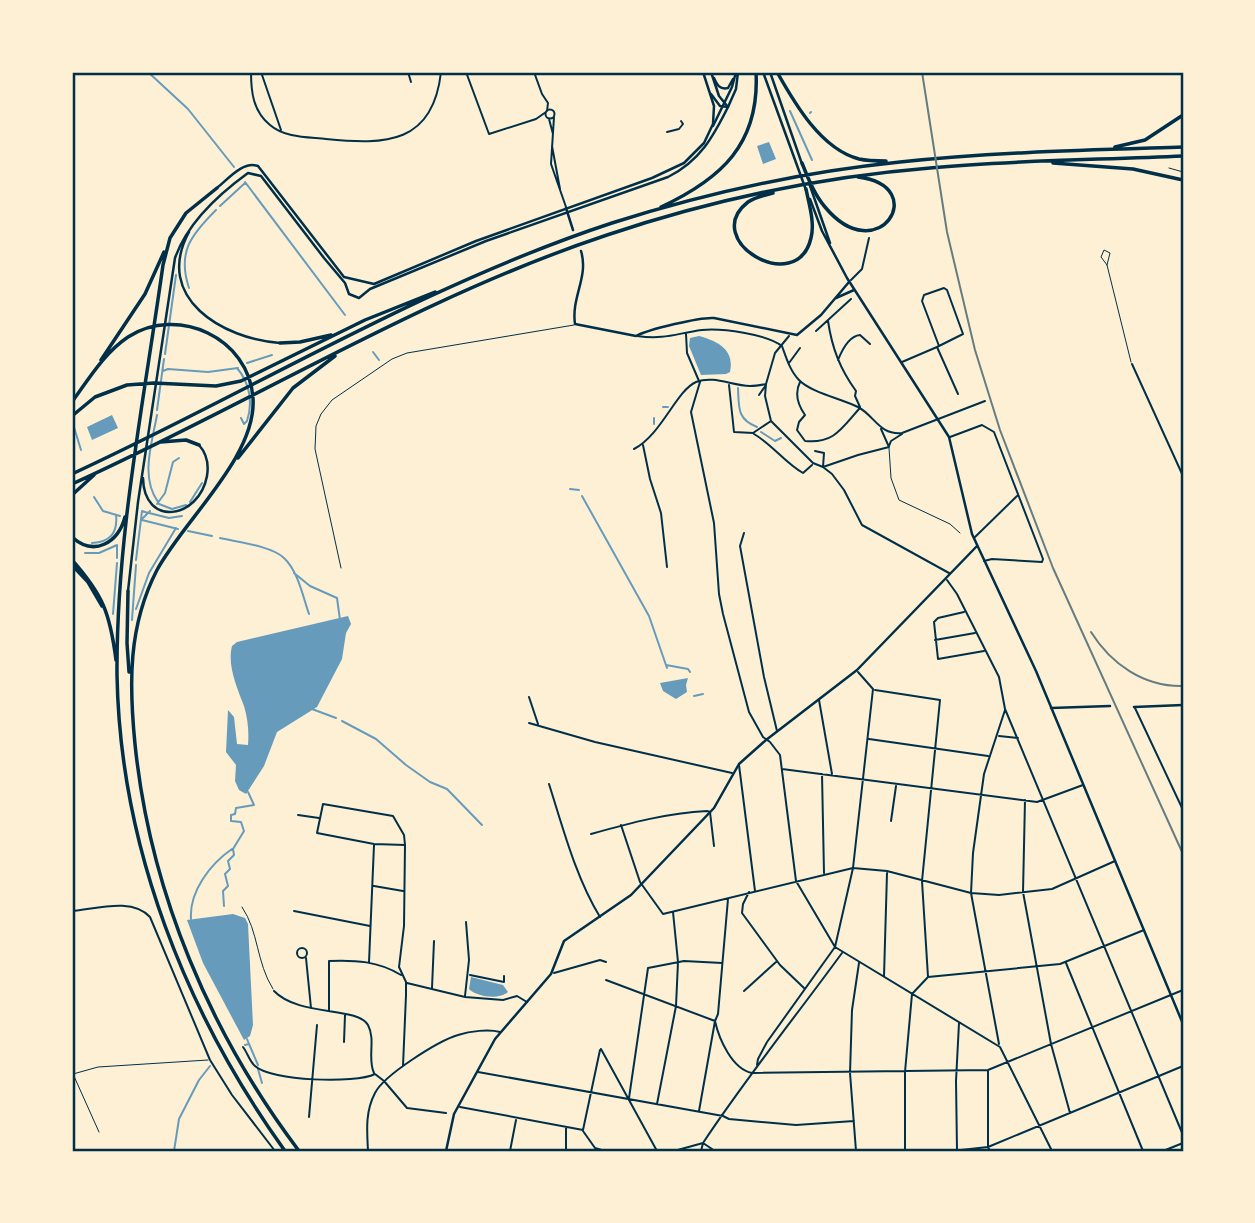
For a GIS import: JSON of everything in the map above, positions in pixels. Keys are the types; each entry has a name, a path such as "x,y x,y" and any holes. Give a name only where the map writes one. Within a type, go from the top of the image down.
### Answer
{"highway":[{"path":"649,212 701,187 728,162 750,123 756,72"},
{"path":"777,72 811,123 838,148 860,159 899,162"},
{"path":"1099,150 1146,140 1183,115"},
{"path":"72,474 451,287 559,242 649,212 786,178 899,162 1183,147"},
{"path":"72,484 470,288 580,244 684,211 823,181 928,168 1183,156"},
{"path":"1030,162 1116,167 1183,180"},
{"path":"802,163 817,196 834,216 859,230 867,232 880,229 892,214 894,202 891,193 880,182 853,177"},
{"path":"789,187 751,201 737,218 736,229 740,243 749,253 764,261 777,264 789,262 806,249 812,228 806,190"},
{"path":"72,402 145,294 170,238 186,213 217,188"},
{"path":"117,676 120,585 129,502 163,265 170,238"},
{"path":"72,416 95,397 133,384 216,386 242,381 408,301 451,287"},
{"path":"91,376 115,347 138,331 158,325 181,324 203,330 224,342 240,361 251,384 253,409 250,428 223,476"},
{"path":"280,343 300,342 340,332"},
{"path":"131,696 134,641 149,588 170,548 293,388 348,347"},
{"path":"163,441 190,441 199,445"},
{"path":"72,495 98,472"},
{"path":"72,537 89,547 111,542 121,530 129,502"},
{"path":"72,560 99,594 108,620 129,789 144,859 167,931 196,1003 217,1044 252,1104 285,1151"},
{"path":"72,565 95,593 108,620"},
{"path":"128,591 127,643 136,755 160,874 177,927 206,998 227,1040 261,1097 299,1151"}],"main road":[{"path":"703,72 715,111 712,128"},
{"path":"711,72 722,88 728,88 736,73"},
{"path":"711,72 719,96 728,107"},
{"path":"764,72 806,190 836,259 949,438 977,546 1051,708 1183,1024"},
{"path":"770,72 836,259"},
{"path":"217,188 245,166 258,166 344,277 359,279 371,285 476,241 652,178 678,166 696,152 712,128 736,73"},
{"path":"128,591 175,258 184,237 197,221 247,174 259,174 345,283 352,297 359,298 370,289 477,244 668,177 682,169 708,145 736,89 736,73"},
{"path":"710,92 722,107"},
{"path":"722,107 728,107"},
{"path":"566,208 573,230"},
{"path":"197,221 186,238 181,260 184,287 193,304 208,320 226,330 255,340 280,343"},
{"path":"581,251 584,273 574,302 576,325 598,326 636,336 646,330 675,326 702,317 797,335 805,330 849,282"},
{"path":"347,288 352,280"},
{"path":"364,282 364,293"},
{"path":"833,300 854,290"},
{"path":"144,465 144,490 150,502 164,511 181,511 198,498 207,478 207,459 199,445"},
{"path":"446,1151 454,1114 477,1072 501,1032 551,974 564,942 573,933 620,905 641,885 710,812 739,764 857,670 977,546"},
{"path":"1134,707 1183,705"},
{"path":"1051,708 1110,706"}],"street":[{"path":"251,72 254,103 270,125 282,132 365,143 405,135 422,121 434,104 441,72"},
{"path":"261,72 282,132"},
{"path":"408,72 411,82"},
{"path":"466,72 489,134 536,119 554,117"},
{"path":"534,72 548,103 546,112 553,135"},
{"path":"536,119 553,111 552,144 566,208"},
{"path":"667,132 679,129 683,124 681,121"},
{"path":"849,282 861,271 869,238"},
{"path":"901,363 938,346 963,334 944,288 924,295 922,301 938,346 958,394"},
{"path":"816,331 851,299"},
{"path":"828,321 838,361 856,391 855,396 860,408"},
{"path":"636,336 662,338 712,330 761,337 782,346 788,363 800,382 860,408 881,428 895,434 902,433"},
{"path":"686,334 685,345 700,382 691,412 714,523 719,593 746,705 763,737 778,751 796,881 835,947 1000,1047"},
{"path":"790,335 775,353 766,384 765,396 771,421 813,463 823,467 844,490 862,525 950,573"},
{"path":"838,361 843,349 855,335 860,335 870,344"},
{"path":"788,363 800,348"},
{"path":"1132,364 1183,475"},
{"path":"634,449 654,435 683,394 695,383 713,379 750,386 766,384"},
{"path":"800,382 797,399 805,415 797,430 805,440 817,442 839,433 860,408"},
{"path":"729,384 734,432 753,433 773,446 791,466 803,473 813,463"},
{"path":"759,395 766,384"},
{"path":"889,447 891,441 902,433 985,401"},
{"path":"753,433 771,421"},
{"path":"949,438 982,425 995,432 1043,559 1042,562 992,559 984,561"},
{"path":"881,428 889,447"},
{"path":"643,444 661,513 667,567"},
{"path":"823,467 889,447"},
{"path":"815,451 824,453 823,467"},
{"path":"974,538 1017,495"},
{"path":"744,533 740,546 777,732"},
{"path":"945,579 999,677 1005,709 1183,1135"},
{"path":"965,611 938,618 934,622 938,659 985,651"},
{"path":"935,640 976,633"},
{"path":"857,670 873,689 940,700 922,881 928,977"},
{"path":"764,1073 758,1070 757,1065 767,1042 835,947 853,867 873,689"},
{"path":"529,697 538,725"},
{"path":"819,699 832,774"},
{"path":"1134,707 1183,810"},
{"path":"1005,709 989,756 980,795 971,893 1000,1047 1052,1151"},
{"path":"529,723 595,742 732,772"},
{"path":"998,736 1018,738"},
{"path":"867,739 989,756"},
{"path":"739,764 755,891"},
{"path":"781,768 931,790 1025,800 1044,801 1083,785"},
{"path":"822,773 824,874"},
{"path":"549,784 580,877 591,904 600,917"},
{"path":"891,821 896,785"},
{"path":"1025,800 1023,892 1051,1044 1070,1113"},
{"path":"403,1066 406,982 399,967 404,926 405,845 404,835 393,816 323,804 317,833 374,844 405,845"},
{"path":"591,834 675,813 708,811 714,846"},
{"path":"298,815 320,819"},
{"path":"621,825 641,885 663,914 853,867 887,872 971,893 999,895 1052,889 1115,861"},
{"path":"369,962 374,844"},
{"path":"884,977 887,872"},
{"path":"373,886 404,891"},
{"path":"750,892 743,904 742,913 777,962 805,989"},
{"path":"698,1111 718,1014 728,898"},
{"path":"72,911 127,906 145,913 156,929 210,1060 232,1095 275,1151"},
{"path":"294,911 370,926"},
{"path":"657,1104 676,1006 678,962 673,911"},
{"path":"465,997 468,975 466,922"},
{"path":"905,1151 905,1072 912,994 928,977 1066,962 1144,930"},
{"path":"432,989 435,941"},
{"path":"701,1151 757,1065 777,1043 842,952"},
{"path":"306,958 311,1009"},
{"path":"551,974 600,960 606,961"},
{"path":"329,1012 329,961 369,962 390,968 401,975"},
{"path":"629,1099 648,968 678,962 722,963"},
{"path":"744,991 777,962"},
{"path":"856,1151 850,1073 852,1010 859,962"},
{"path":"1066,962 1143,1151"},
{"path":"468,975 504,982 504,976"},
{"path":"606,980 715,1021"},
{"path":"406,982 465,997 503,1000 517,996 528,1002"},
{"path":"715,1021 718,1035 735,1062 746,1072 988,1070 1183,989"},
{"path":"274,991 288,1002 311,1009 358,1016 369,1028 372,1070 375,1074 407,1108 446,1113"},
{"path":"344,1042 345,1014"},
{"path":"957,1151 956,1072 959,1022"},
{"path":"309,1117 317,1024"},
{"path":"368,1151 367,1118 376,1091 384,1081 403,1066 459,1034 493,1030 501,1032"},
{"path":"243,1047 255,1067 312,1080 364,1078 375,1074"},
{"path":"583,1130 601,1049 657,1151"},
{"path":"952,1151 988,1147 1183,1066"},
{"path":"988,1070 990,1151"},
{"path":"477,1072 698,1111 729,1119 796,1125 853,1121"},
{"path":"458,1106 583,1130 595,1148 605,1151"},
{"path":"510,1151 516,1119"},
{"path":"566,1126 566,1151"},
{"path":"674,1151 704,1143 716,1151"},
{"path":"1163,1151 1183,1143"}],"lane":[{"path":"1169,168 1183,172"},
{"path":"1107,265 1101,257 1103,251 1109,251 1107,265 1132,364"},
{"path":"341,568 315,449 316,426 332,400 392,359 407,354 576,325"},
{"path":"889,447 891,478 899,500 950,524 960,533"},
{"path":"242,907 251,919 260,962 274,991"},
{"path":"99,1132 74,1074 99,1067 210,1060"},
{"path":"446,1113 454,1114"}],"water":[{"path":"769,142 776,159 763,164 757,146"},
{"path":"699,336 723,347 730,357 730,372 701,375 689,346 690,338"},
{"path":"112,415 118,428 92,440 87,427"},
{"path":"348,616 351,624 346,633 342,659 317,707 277,732 264,766 246,794 239,790 235,781 236,765 226,752 228,710 234,717 237,744 248,745 248,730 232,669 232,646 237,642"},
{"path":"688,678 687,692 676,699 663,691 660,683"},
{"path":"233,914 245,918 248,924 253,1025 250,1036 244,1040 203,963 187,920"},
{"path":"471,977 503,985 508,992 494,997 477,994 469,989"}],"waterway":[{"path":"148,72 188,109 234,167"},
{"path":"790,111 812,160"},
{"path":"245,182 345,315"},
{"path":"220,206 245,183"},
{"path":"189,288 185,264 189,245 193,236 216,210"},
{"path":"165,354 176,275"},
{"path":"373,352 379,360"},
{"path":"247,363 272,355"},
{"path":"157,410 164,359"},
{"path":"237,368 245,380 250,400 247,421 244,424 241,418"},
{"path":"163,371 168,369 208,372 238,368"},
{"path":"738,388 742,416 757,427"},
{"path":"663,407 668,407"},
{"path":"157,415 148,471 158,502"},
{"path":"654,418 654,424"},
{"path":"73,424 81,450"},
{"path":"761,432 775,441 781,438"},
{"path":"157,504 165,493 173,462 179,458"},
{"path":"190,502 202,483"},
{"path":"570,489 579,490"},
{"path":"582,496 649,616 667,668"},
{"path":"94,497 103,511 120,516"},
{"path":"159,504 172,509 186,505"},
{"path":"136,560 142,511 148,513"},
{"path":"142,519 150,511"},
{"path":"149,513 169,518 182,516"},
{"path":"92,543 104,541 114,532 116,515"},
{"path":"142,520 178,529"},
{"path":"136,609 149,573 176,528"},
{"path":"188,531 212,536"},
{"path":"220,538 263,547 284,558 296,577 309,614"},
{"path":"85,553 99,553 117,545 117,558"},
{"path":"113,614 117,563"},
{"path":"132,620 136,565"},
{"path":"294,573 310,586 337,598 340,620"},
{"path":"666,665 688,669 690,672"},
{"path":"694,696 703,694"},
{"path":"312,709 336,718"},
{"path":"342,721 376,739 430,782 447,789 482,825"},
{"path":"224,906 223,891 228,886 225,874 230,869 228,861 234,855 233,849 244,831 241,822 231,821 231,815 235,814 236,808 254,805 248,792"},
{"path":"191,919 193,899 202,880 216,862 232,849"},
{"path":"245,1045 249,1044 247,1039"},
{"path":"249,1044 258,1065"},
{"path":"174,1151 179,1119 199,1080 210,1066"},
{"path":"258,1069 262,1083"}],"railway":[{"path":"922,72 947,232 975,350 1000,430 1053,568 1183,854"},
{"path":"1091,632 1108,654 1130,671 1155,682 1183,686"}]}
